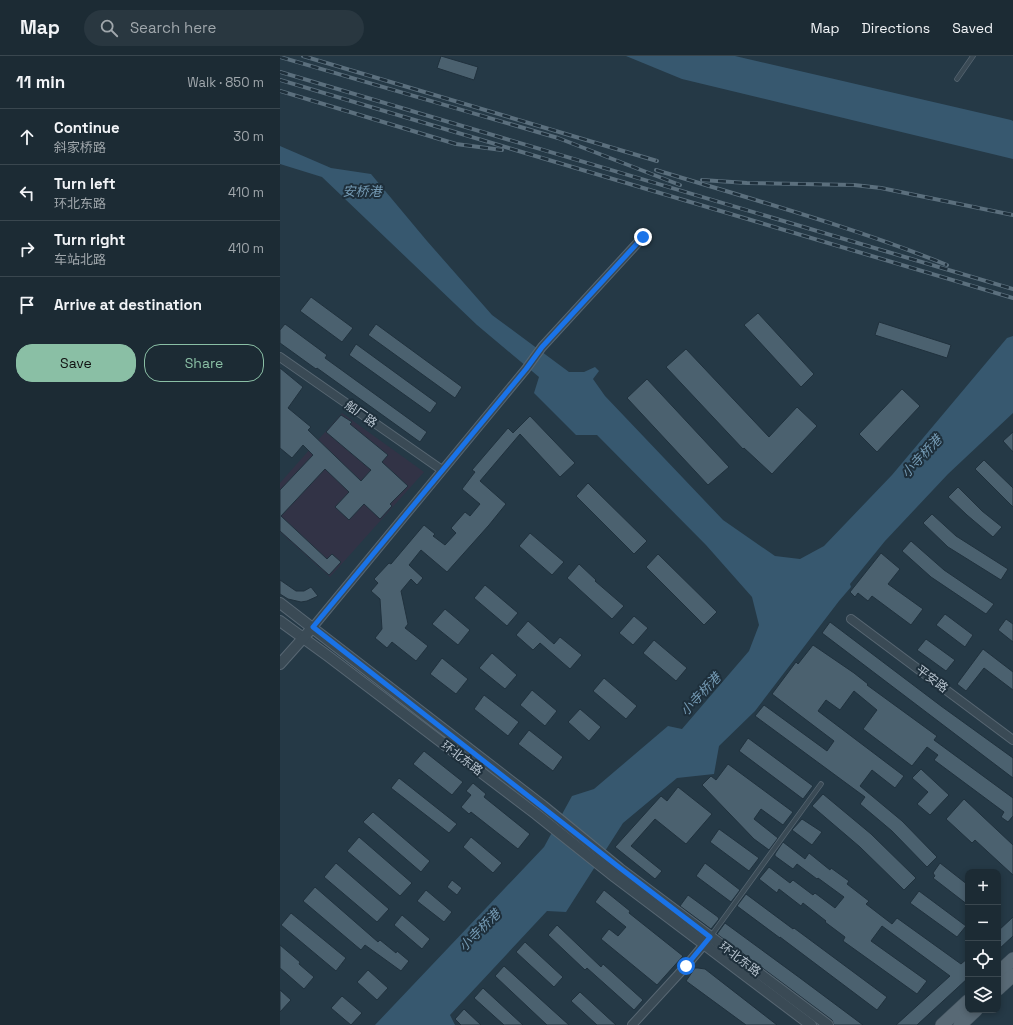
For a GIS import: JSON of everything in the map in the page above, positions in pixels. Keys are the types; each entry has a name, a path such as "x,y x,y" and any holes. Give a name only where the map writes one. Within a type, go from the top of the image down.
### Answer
{"main road":[{"path":"1001,969 1013,958"},
{"path":"1001,986 1013,975"},
{"path":"942,1025 965,1003"},
{"path":"960,1025 973,1013"}],"street":[{"path":"280,664 313,627 526,369 542,347 643,237"},
{"name":"船厂路","path":"280,357 442,470"},
{"name":"环北东路","path":"280,603 313,627 620,868 810,1025"},
{"name":"平安路","path":"851,619 1013,740"},
{"name":"环北东路","path":"280,621 536,814 615,878 828,1025"},
{"path":"632,1025 707,941"}],"lane":[{"path":"957,79 973,56"},
{"path":"707,941 821,784"}],"shaded area":[{"path":"342,413 424,472 330,577 280,532 280,483"}],"water":[{"path":"626,56 735,56 1011,120 1013,121 1013,159 682,79"},
{"path":"280,146 331,168 371,174 492,315 569,372 584,372 595,367 599,371 593,379 605,396 723,520 775,556 800,559 824,546 892,475 1007,338 1013,336 1013,413 948,474 885,541 850,584 851,587 755,711 719,746 714,774 677,778 623,823 566,912 547,911 450,1015 455,1025 375,1025 544,847 572,796 594,789 668,726 682,729 749,651 759,625 752,597 706,545 597,435 576,435 534,393 539,377 477,325 322,177 280,164"}],"building":[{"path":"441,56 478,67 474,80 437,68"},
{"path":"311,297 353,328 342,342 300,311"},
{"path":"758,313 814,374 801,387 744,325"},
{"path":"879,322 951,345 947,358 875,335"},
{"path":"285,324 327,355 325,358 427,432 420,442 280,343 280,330"},
{"path":"376,324 462,387 455,398 368,335"},
{"path":"356,344 437,403 430,413 349,355"},
{"path":"686,349 769,437 797,407 817,426 772,474 744,448 743,449 666,367"},
{"path":"280,368 303,387 288,408 311,427 308,430 361,481 371,470 326,432 341,415 352,422 350,424 388,455 382,462 408,486 390,504 392,506 380,519 364,504 349,520 335,507 349,492 325,469 281,516 327,559 332,554 341,562 329,575 280,531 280,490 313,455 303,445 292,458 280,448"},
{"path":"647,379 729,467 708,485 627,398"},
{"path":"902,389 920,406 877,452 859,434"},
{"path":"530,416 575,463 560,477 520,434 480,481 506,504 489,525 447,572 421,550 409,565 423,578 417,585 411,579 401,591 408,624 405,628 428,646 416,661 392,642 387,648 375,638 382,629 380,599 371,591 378,583 374,579 389,563 391,564 424,525 435,534 433,536 445,545 456,533 451,528 465,512 470,516 480,504 462,489 475,472 472,470 508,428 513,433"},
{"path":"1013,432 1013,452 1003,441"},
{"path":"984,460 1013,488 1013,507 975,469"},
{"path":"588,483 647,541 634,554 576,496"},
{"path":"958,487 982,511 1002,527 993,537 948,497"},
{"path":"932,514 956,536 1008,569 1001,580 948,547 923,523"},
{"path":"530,533 564,562 552,575 519,546"},
{"path":"911,541 944,570 994,604 986,614 931,577 902,551"},
{"path":"881,553 900,569 888,584 923,609 911,625 872,596 868,601 858,593 855,597 850,592"},
{"path":"658,554 717,612 704,625 646,567"},
{"path":"579,564 596,580 595,581 624,606 612,619 567,578"},
{"path":"280,580 296,591 304,591 311,587 318,596 301,602 288,599 280,594"},
{"path":"485,585 518,613 507,626 474,598"},
{"path":"445,609 470,630 458,645 432,624"},
{"path":"945,614 973,635 965,647 936,625"},
{"path":"634,616 648,628 633,645 619,633"},
{"path":"1006,619 1013,624 1013,642 998,630"},
{"path":"528,621 554,644 560,637 582,655 570,669 540,643 533,650 516,635"},
{"path":"830,622 941,706 1013,758 1013,778 822,633"},
{"path":"926,639 955,660 946,671 917,650"},
{"path":"654,640 687,668 676,681 643,653"},
{"path":"813,645 854,673 868,684 867,685 937,736 934,740 1013,798 1013,816 1008,822 1001,817 1004,812 934,760 938,755 927,747 912,766 863,729 877,710 854,691 840,710 826,700 818,711 904,776 895,788 872,770 860,786 902,821 937,857 927,867 892,831 860,804 865,797 755,716 764,705 827,751 834,741 772,694 796,662 798,664"},
{"path":"983,649 1013,672 1013,690 984,668 966,691 957,684"},
{"path":"492,653 517,675 505,689 479,668"},
{"path":"442,658 468,679 456,694 430,674"},
{"path":"604,678 637,706 626,719 593,691"},
{"path":"532,690 557,711 545,726 520,705"},
{"path":"484,695 519,722 508,736 474,709"},
{"path":"580,709 601,727 589,741 568,722"},
{"path":"529,730 563,757 553,771 518,744"},
{"path":"748,738 813,786 803,799 739,751"},
{"path":"424,751 463,782 452,795 413,764"},
{"path":"728,764 793,812 783,825 761,809 754,819 778,838 769,850 754,839 702,785 711,776 716,780"},
{"path":"921,769 949,795 930,815 917,804 928,792 912,778"},
{"path":"399,778 457,824 449,833 391,788"},
{"path":"473,783 486,794 484,797 530,834 518,849 471,812 469,814 461,807 471,795 466,791"},
{"path":"678,787 712,814 686,844 655,819 631,846 662,871 655,879 615,847 661,796 667,801"},
{"path":"823,794 871,834 916,878 904,890 860,847 812,806"},
{"path":"964,799 1013,845 1013,875 975,840 972,843 946,819"},
{"path":"373,812 430,861 421,872 363,822"},
{"path":"802,819 822,832 812,845 792,830"},
{"path":"719,829 759,858 749,871 710,842"},
{"path":"359,837 412,883 400,896 347,851"},
{"path":"471,837 502,863 493,873 463,847"},
{"path":"783,842 805,859 809,853 830,870 831,868 849,881 847,884 869,901 866,904 892,924 897,918 961,964 965,961 965,981 917,1025 896,1025 950,976 882,926 871,941 927,981 917,994 843,941 845,937 803,903 801,906 779,889 777,893 759,879 769,867 790,883 793,880 813,895 815,893 835,908 844,897 797,864 793,869 775,856"},
{"path":"336,863 389,909 377,922 324,877"},
{"path":"705,863 740,890 731,902 696,876"},
{"path":"940,863 965,883 965,903 933,878 935,876 933,873"},
{"path":"452,880 462,888 457,895 447,887"},
{"path":"315,887 378,942 380,940 409,961 401,971 365,945 361,950 303,901"},
{"path":"426,890 452,912 444,922 417,901"},
{"path":"604,890 630,911 629,913 683,956 657,985 601,939 609,929 618,936 626,927 595,902"},
{"path":"919,891 965,925 965,927 957,937 910,903"},
{"path":"746,894 887,997 877,1010 737,906"},
{"path":"688,895 718,917 719,919 711,929 680,906"},
{"path":"291,913 346,958 336,971 281,925"},
{"path":"402,915 430,939 422,949 394,925"},
{"path":"1013,917 1013,936 1001,947 1001,941 1001,928"},
{"path":"725,923 863,1025 834,1025 832,1020 717,934"},
{"path":"557,925 601,967 603,964 643,1000 634,1010 587,968 585,970 548,935"},
{"path":"525,942 563,977 554,987 516,952"},
{"path":"280,945 300,962 299,964 314,977 304,989 280,968"},
{"path":"504,966 569,1025 547,1025 495,976"},
{"path":"695,968 705,969 777,1025 746,1025 686,981"},
{"path":"368,970 388,988 377,1000 357,982"},
{"path":"483,988 523,1025 504,1025 474,998"},
{"path":"280,990 291,1000 280,1012"},
{"path":"580,992 616,1025 597,1025 571,1001"},
{"path":"342,996 362,1013 351,1025 331,1008"},
{"path":"464,1009 481,1025 461,1025 455,1019"}],"railway":[{"path":"303,56 657,161"},
{"path":"280,57 558,138 680,185"},
{"path":"280,72 1013,289"},
{"path":"280,80 1013,298"},
{"path":"280,91 456,144 502,150"},
{"path":"656,170 876,238 947,265"},
{"path":"702,180 747,183 854,185 881,188 1013,215"}],"route":[{"path":"643,237 542,347 526,369 313,627 710,937 686,966"}],"water label":[{"name":"安桥港","path":"362,191"},
{"name":"小寺桥港","path":"921,456"},
{"name":"小寺桥港","path":"700,694"},
{"name":"小寺桥港","path":"479,930"}]}
